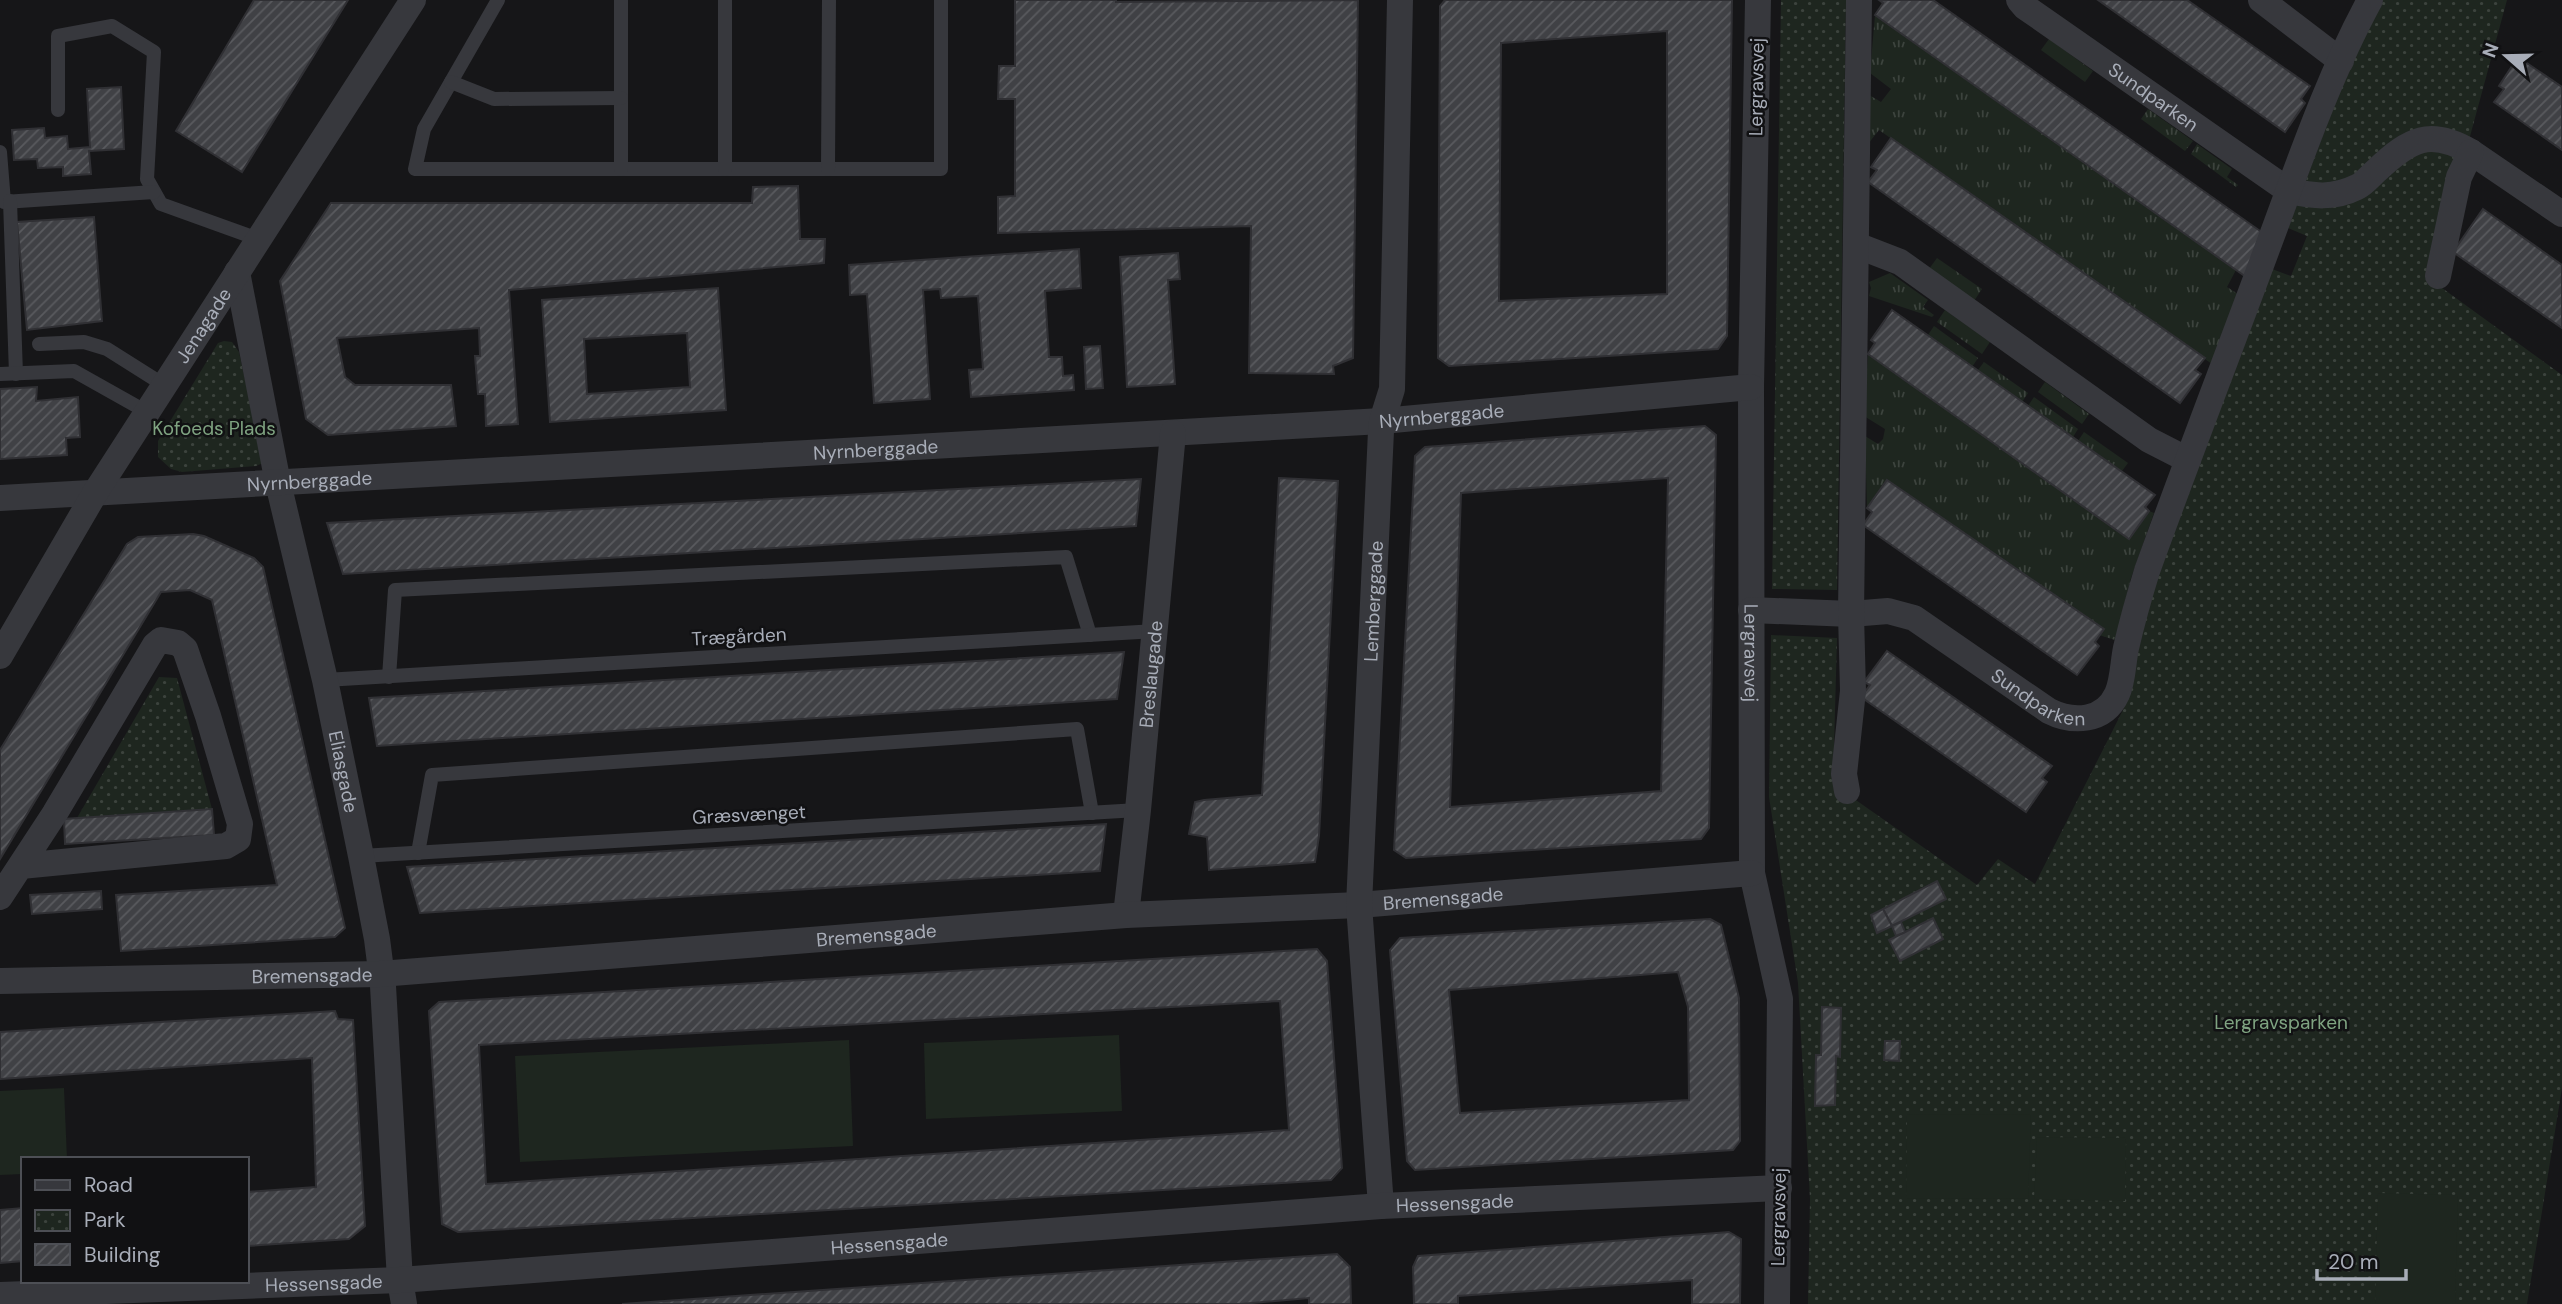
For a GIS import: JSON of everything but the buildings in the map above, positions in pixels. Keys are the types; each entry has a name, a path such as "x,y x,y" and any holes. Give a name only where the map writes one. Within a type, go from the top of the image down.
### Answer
{"street":[{"name":"Jenagade","path":"0,656 95,493 413,0"},
{"name":"Lemberggade","path":"1381,1206 1359,905 1382,421 1392,389 1400,0"},
{"name":"Lergravsvej","path":"1758,0 1751,387 1752,873 1780,999 1777,1304"},
{"path":"1847,791 1844,775 1853,691 1851,614 1859,0"},
{"name":"Sundparken","path":"2019,0 2025,7 2289,191 2324,198 2358,187 2399,149 2417,140 2437,138 2471,152 2562,214"},
{"path":"2261,0 2341,61"},
{"name":"Sundparken","path":"1751,610 1851,614 1888,611 1914,618 2062,718 2091,718 2106,709 2117,694 2137,600 2188,460 2289,191 2341,61 2370,0"},
{"path":"2438,276 2459,177 2471,152"},
{"path":"1856,244 1899,262 2149,440 2188,460"},
{"name":"Eliasgade","path":"237,272 278,483 326,680 377,939 402,1292"},
{"name":"Nyrnberggade","path":"0,498 1382,421 1751,387"},
{"name":"Breslaugade","path":"1126,915 1174,433"},
{"path":"0,897 155,645 161,640 178,643 185,649 208,716 240,824 238,839 226,846 21,866"},
{"name":"Bremensgade","path":"0,981 380,974 1126,915 1359,905 1752,873"},
{"name":"Hessensgade","path":"0,1295 402,1292 1381,1206 1779,1188"}],"lane":[{"path":"498,0 424,129 415,169 942,169 941,0"},
{"path":"621,0 621,169"},
{"path":"725,0 725,169"},
{"path":"828,169 829,0"},
{"path":"58,110 58,36 112,26 154,52 147,179 154,192 161,204 258,239"},
{"path":"451,82 494,99 621,98"},
{"path":"0,152 4,202 154,192"},
{"path":"10,201 16,374"},
{"path":"39,344 85,342 107,349 164,385"},
{"path":"0,374 74,371 147,412"},
{"path":"389,677 395,590 1066,557 1090,635"},
{"name":"Trægården","path":"326,680 1156,631"},
{"path":"418,852 432,775 1077,729 1092,813"},
{"name":"Græsvænget","path":"361,856 1138,810"}],"green space":[{"path":"1781,0 1846,0 1837,590 1772,589"},
{"name":"Lergravsparken","path":"2380,0 2507,0 2431,280 2562,375 2562,1088 2527,1304 1808,1304 1810,1199 1798,983 1769,797 1771,635 1837,638 1833,784 1977,885 1998,859 2035,884 2124,708 2154,581 2272,269 2291,276 2307,236 2288,228 2366,21"},
{"path":"1875,15 2236,270 2227,287 2238,294 2212,364 1879,130 1868,144 1869,95 1881,102 1891,89 1870,73"},
{"path":"2049,39 2093,71 2085,82 2041,50"},
{"path":"2148,109 2193,141 2185,151 2141,119"},
{"path":"2197,144 2232,169 2227,177 2238,185 2236,187 2191,154"},
{"path":"1937,258 1982,289 1974,301 1929,269"},
{"path":"1890,273 1928,300 1923,307 1934,315 1932,317 1869,296 1869,282"},
{"path":"1945,310 1990,342 1982,354 1937,322"},
{"path":"1934,326 1978,358 1972,367 1928,335"},
{"name":"Kofoeds Plads","path":"232,342 239,352 263,463 256,466 182,472 171,469 158,457 158,441 218,343"},
{"path":"1868,354 2128,539 2149,511 2154,513 2131,578 2115,640 2099,635 2103,629 1887,480 1867,508 1865,436 1878,444 1883,439 1885,429 1864,416"},
{"path":"1984,362 2028,393 2022,402 1978,370"},
{"path":"2045,382 2089,414 2082,424 2038,392"},
{"path":"2034,397 2078,429 2073,437 2028,406"},
{"path":"2084,432 2128,463 2122,471 2078,441"},
{"path":"159,677 177,678 212,809 77,818"},
{"path":"1119,1035 1122,1111 926,1119 924,1043"},
{"path":"849,1040 853,1146 520,1162 515,1056"},
{"path":"64,1088 67,1157 21,1157 21,1174 0,1175 0,1091"},
{"path":"1907,1114 2031,1115 2028,1199 1906,1198"},
{"path":"2037,1137 2126,1138 2125,1201 2034,1199"},
{"path":"2378,1193 2458,1195 2455,1304 2375,1304"}]}
